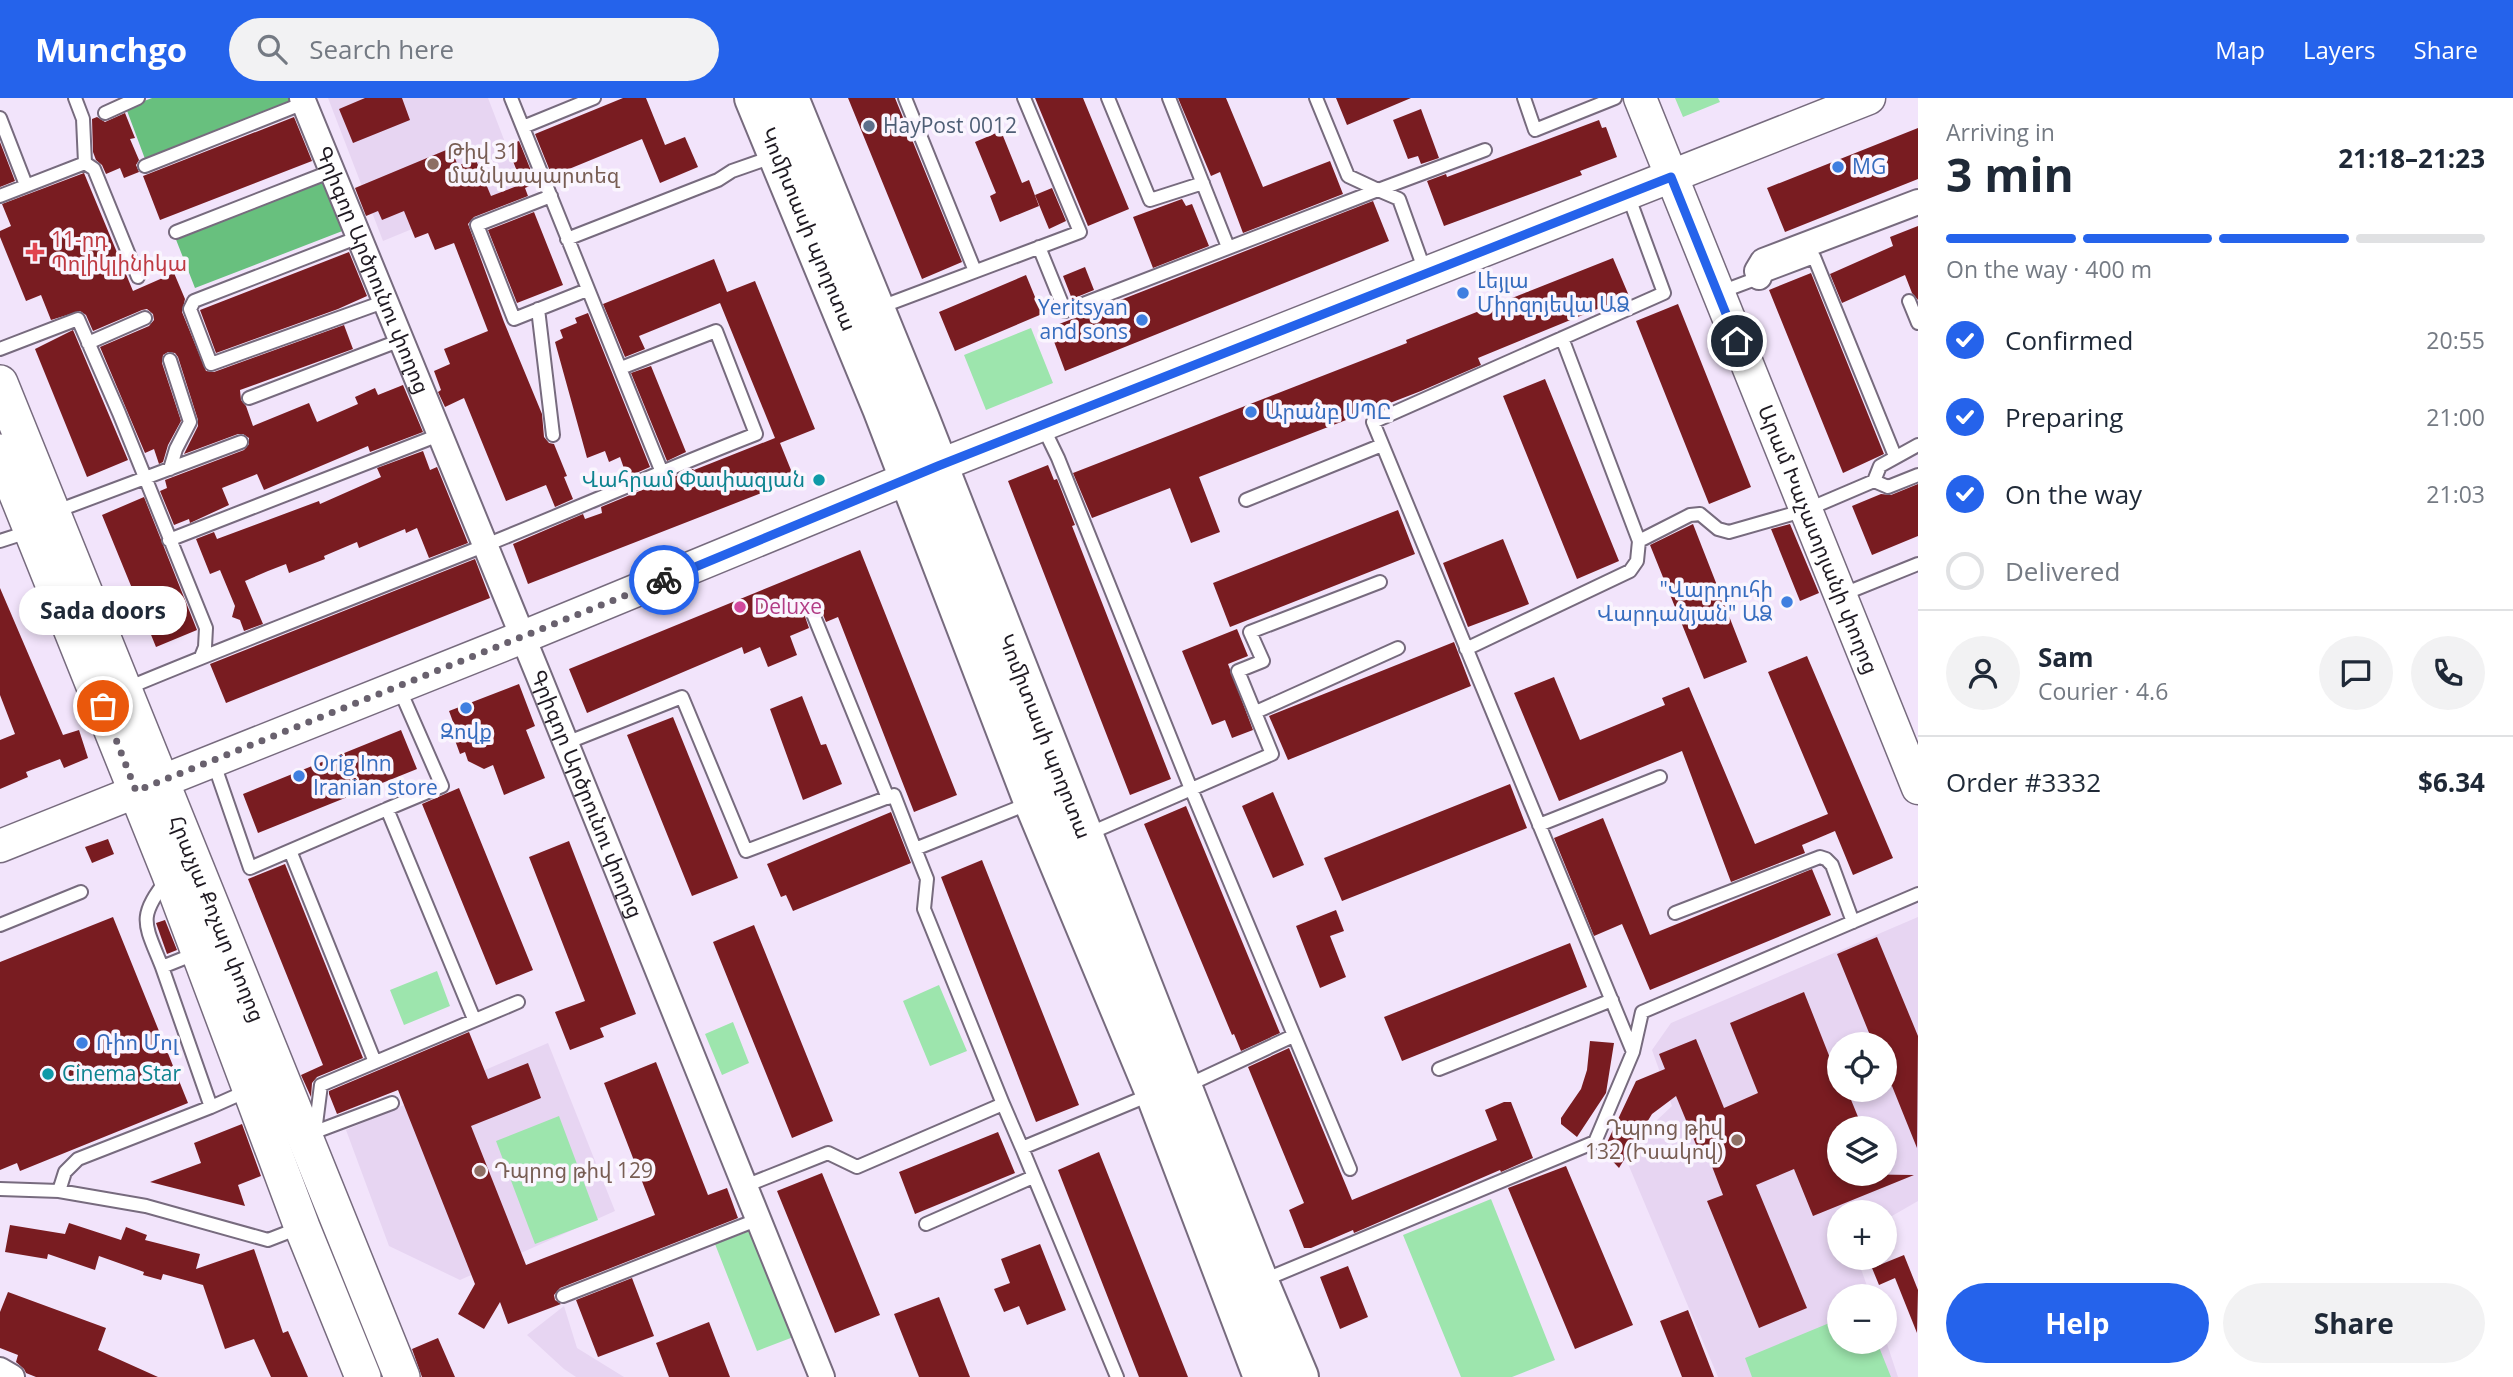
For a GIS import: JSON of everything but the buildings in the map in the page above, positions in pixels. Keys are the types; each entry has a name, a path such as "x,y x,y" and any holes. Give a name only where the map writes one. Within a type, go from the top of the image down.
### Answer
{"main road":[{"name":"Կոմիտասի պողոտա","path":"754,98 882,408 923,472 1084,836 1263,1377"},
{"name":"Կոմիտասի պողոտա","path":"789,98 874,309 923,472 1033,802 1259,1282 1299,1377"},
{"name":"Հրաչյա Քոչար փողոց","path":"0,383 28,528 125,689 170,875 302,1227 363,1377"},
{"name":"Հրաչյա Քոչար փողոց","path":"0,452 28,528 310,1134 402,1377"}],"street":[{"name":"Արամ Խաչատրյանի փողոց","path":"1640,98 1918,788"},
{"path":"0,846 398,688 1042,424 1869,98"},
{"name":"Գրիգոր Արծրունու փողոց","path":"303,100 822,1377"},
{"path":"1759,277 1757,271 1763,261 1918,202"},
{"path":"0,1370 12,1377"}],"lane":[{"path":"75,98 83,119 85,163"},
{"path":"104,113 138,98"},
{"path":"511,98 661,470"},
{"path":"523,127 594,98"},
{"path":"905,98 975,271"},
{"path":"874,309 1080,232 1024,98"},
{"path":"1108,98 1150,201 1203,183"},
{"path":"1169,98 1228,247"},
{"path":"1316,98 1348,176 1399,199 1426,274"},
{"path":"1524,98 1535,130 1615,98"},
{"path":"145,166 303,100"},
{"path":"0,118 26,185"},
{"path":"1039,247 1065,311 1485,150"},
{"path":"567,239 718,180 732,171 778,155"},
{"path":"0,197 85,163"},
{"path":"85,163 94,169 138,277"},
{"path":"176,232 332,171"},
{"path":"1628,195 1664,293 1373,422 1633,1052"},
{"path":"551,196 477,225 513,319 587,290"},
{"path":"359,237 194,301 190,309 211,364 386,301"},
{"path":"1718,293 1814,257 1895,456"},
{"path":"1909,301 1918,323"},
{"path":"538,309 554,435"},
{"path":"88,343 145,318"},
{"path":"0,349 78,319 206,628 205,647 201,657"},
{"path":"125,689 486,545 661,470 756,433 716,331 621,368"},
{"path":"1466,649 1630,571 1637,561 1639,541 1562,338"},
{"path":"249,398 401,340"},
{"path":"170,360 190,422 170,468"},
{"path":"1042,424 1350,1169"},
{"path":"169,540 439,435"},
{"path":"28,528 143,477 241,442"},
{"path":"1246,500 1382,444"},
{"path":"1639,541 1690,515 1700,514 1718,530 1728,532 1806,510 1874,481 1880,466 1918,445"},
{"path":"1874,481 1888,487 1918,475"},
{"path":"1841,595 1918,564"},
{"path":"1084,836 1272,754 1238,671 1263,661 1250,632 1380,582"},
{"path":"811,609 888,798"},
{"path":"1255,712 1398,648"},
{"path":"213,761 250,868 291,853 442,786 398,688"},
{"path":"566,743 682,697 746,851 894,795 927,879 924,909 1116,1377"},
{"path":"1539,825 1660,777"},
{"path":"915,849 1033,802"},
{"path":"387,809 474,1019"},
{"path":"291,853 374,1062"},
{"path":"1675,913 1820,857 1832,865 1853,922"},
{"path":"170,875 146,911 148,930 211,1107"},
{"path":"0,925 81,892"},
{"path":"1259,1282 1595,1142 1633,1052 1642,1012 1918,894"},
{"path":"162,967 198,952"},
{"path":"1439,1069 1612,1000"},
{"path":"310,1134 321,1085 518,1002"},
{"path":"1022,1149 1169,1090 1293,1036"},
{"path":"59,1191 65,1172 78,1159 251,1089"},
{"path":"310,1134 392,1103"},
{"path":"745,1186 828,1153 857,1167 1003,1104"},
{"path":"926,1224 1033,1177"},
{"path":"0,1189 59,1191 146,1206 268,1240 302,1227"},
{"path":"563,1296 759,1219"}],"shaded area":[{"name":"Թիվ 31 մանկապարտեզ","path":"328,98 488,98 521,184 383,241"},
{"name":"Դպրոց թիվ 132 (Իսակով)","path":"1918,917 1918,1201 1897,1213 1897,1200 1827,1200 1827,1270 1861,1270 1866,1284 1827,1284 1827,1354 1890,1354 1898,1377 1718,1377 1623,1152 1672,1106 1652,1050 1671,1023"},
{"name":"Դպրոց թիվ 129","path":"548,1043 615,1211 460,1280 389,1246 346,1130"},
{"path":"564,1306 577,1348 624,1377 576,1377 527,1335"}],"green space":[{"path":"152,98 294,98 295,101 145,159 126,108"},
{"path":"1675,98 1718,98 1720,102 1683,117"},
{"path":"325,179 345,230 195,288 175,237"},
{"path":"1031,328 1053,383 986,410 964,355"},
{"path":"437,971 450,1006 404,1025 390,990"},
{"path":"939,985 967,1051 930,1066 903,1001"},
{"path":"733,1022 749,1063 722,1075 705,1034"},
{"path":"559,1116 598,1220 535,1244 496,1141"},
{"path":"1491,1199 1555,1360 1512,1377 1461,1377 1403,1235"},
{"path":"755,1229 796,1336 757,1351 715,1244"},
{"path":"1827,1324 1827,1354 1882,1354 1891,1377 1752,1377 1745,1358"}],"way so far":[{"path":"103,706 136,791 664,580"}],"place":[{"name":"HayPost 0012","path":"869,126"},
{"name":"Թիվ 31 մանկապարտեզ","path":"433,164"},
{"name":"MG","path":"1838,167"},
{"name":"11-րդ Պոլիկլինիկա","path":"35,252"},
{"name":"Լեյլա Միրզոյեվա ԱՁ","path":"1463,293"},
{"name":"Yeritsyan and sons","path":"1142,320"},
{"name":"Արանբ ՍՊԸ","path":"1251,412"},
{"name":"Վահրամ Փափազյան","path":"819,480"},
{"name":"\"Վարդուհի Վարդանյան\" ԱՁ","path":"1787,602"},
{"name":"Deluxe","path":"740,607"},
{"name":"Sada doors","path":"103,706"},
{"name":"Զովք","path":"466,708"},
{"name":"Orig Inn Iranian store","path":"299,776"},
{"name":"Ռիո Մոլ","path":"82,1043"},
{"name":"Cinema Star","path":"48,1074"},
{"name":"Դպրոց թիվ 132 (Իսակով)","path":"1737,1140"},
{"name":"Դպրոց թիվ 129","path":"480,1171"}],"route":[{"path":"664,580 938,466 1671,177 1737,341"}]}
